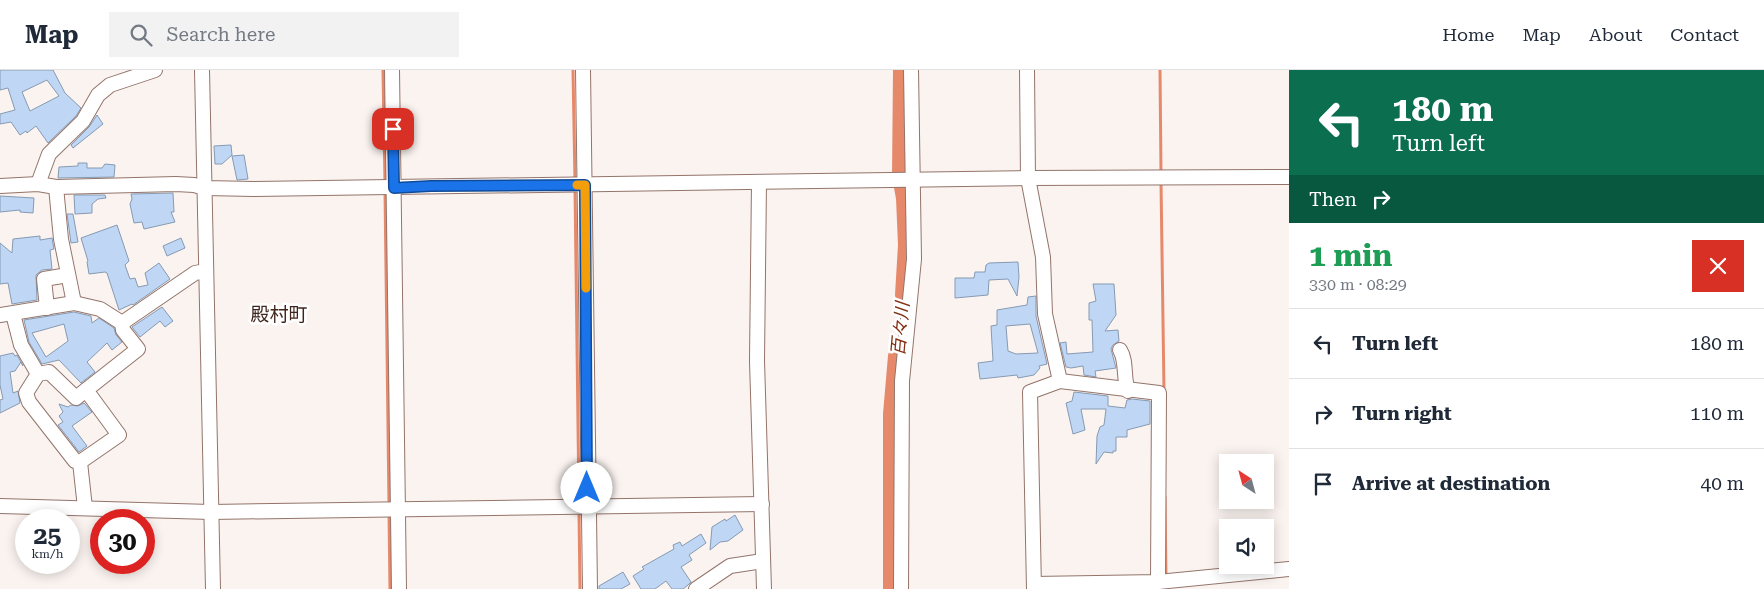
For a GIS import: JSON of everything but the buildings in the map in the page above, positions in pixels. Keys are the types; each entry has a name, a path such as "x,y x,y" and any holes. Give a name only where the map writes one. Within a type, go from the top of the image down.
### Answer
{"street":[{"path":"38,184 49,154 83,121 98,95 110,85 155,70"},
{"path":"202,70 213,589"},
{"path":"392,70 388,188 393,510 399,589"},
{"path":"583,70 578,185 582,507 590,589"},
{"path":"901,589 902,381 914,259 906,181 911,70"},
{"path":"1027,70 1028,178 1043,257 1045,314 1060,382"},
{"path":"0,186 38,184 56,187 194,184 205,188 388,188 1028,178 1289,177"},
{"path":"758,182 757,361 764,589"},
{"path":"56,187 61,239 74,302"},
{"path":"122,322 195,273 206,271"},
{"path":"47,308 44,279 68,275"},
{"path":"38,374 6,314 74,302 100,309 122,322"},
{"path":"80,462 76,461 29,402 26,393 38,374 49,372 76,398 138,350 123,330 122,322"},
{"path":"1120,350 1124,381 1128,391"},
{"path":"1158,582 1159,393 1060,382 1030,392 1034,586 1158,582 1289,569"},
{"path":"80,462 119,434 86,390"},
{"path":"80,462 85,508"},
{"path":"0,506 211,512 762,504"},
{"path":"698,588 730,566 763,561"}],"waterway":[{"path":"383,70 385,183"},
{"path":"573,70 575,181"},
{"name":"百々川","path":"903,70 902,176 906,198 908,245 905,295"},
{"path":"1160,70 1161,173"},
{"path":"1161,182 1164,391"},
{"path":"575,187 579,503"},
{"path":"385,190 389,506"},
{"name":"百々川","path":"893,589 893,414 898,356"},
{"path":"1165,497 1166,578"},
{"path":"579,510 580,589"},
{"path":"389,512 390,589"}],"slow traffic":[{"path":"577,185 585,185 586,288"}],"district":[{"name":"殿村町","path":"279,314"}],"route":[{"path":"393,129 394,188 585,185 587,488"}]}
